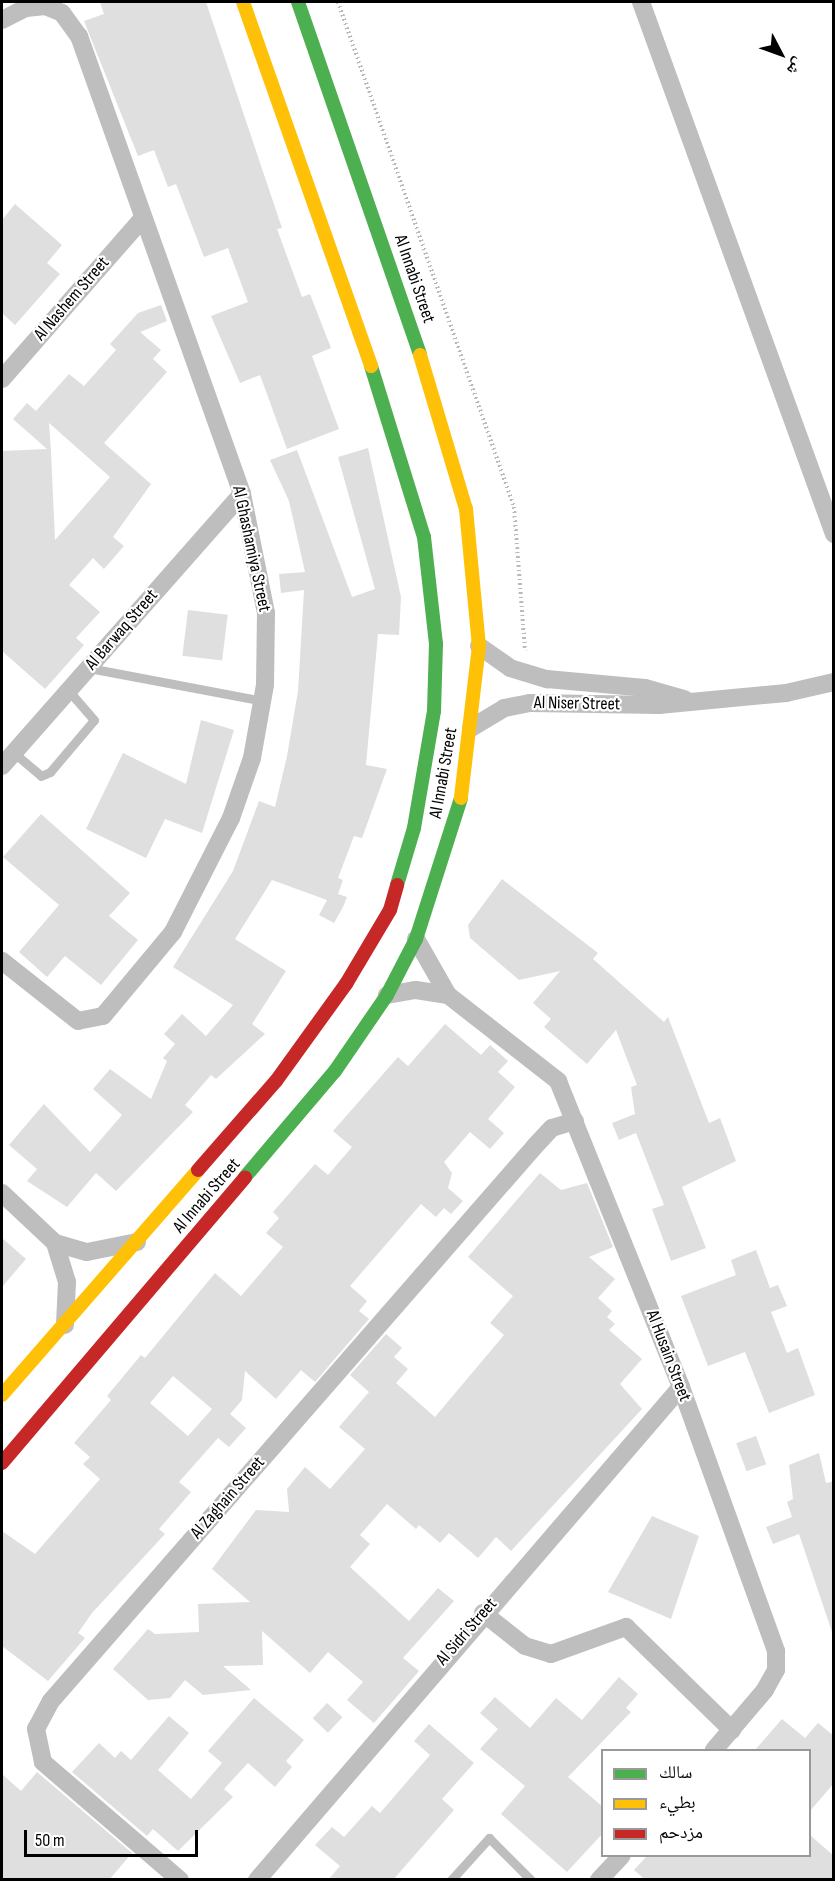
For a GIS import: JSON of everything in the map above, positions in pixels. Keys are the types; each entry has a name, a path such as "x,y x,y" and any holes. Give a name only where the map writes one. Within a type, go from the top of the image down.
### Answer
{"street":[{"name":"Al Innabi Street","path":"2,1395 276,1081 346,984 390,910 414,828 434,711 431,584 409,478 243,2"},
{"name":"Al Innabi Street","path":"2,1463 280,1139 387,995 416,939 460,808 479,646 473,557 456,462 298,2"},
{"path":"641,2 834,534"},
{"name":"Al Ghashamiya Street","path":"2,20 26,8 45,6 62,13 79,36 242,494 266,613 263,701 231,818 199,886 173,932 103,1016 78,1021 2,961"},
{"name":"Al Nashem Street","path":"2,379 143,219"},
{"name":"Al Barwaq Street","path":"8,760 242,494"},
{"name":"Al Niser Street","path":"479,646 526,673 645,688 688,700"},
{"name":"Al Niser Street","path":"471,728 504,708 529,703 644,705 688,700 737,699 834,682"},
{"name":"Al Husain Street","path":"416,939 448,995 558,1081 681,1388 776,1651 776,1670 765,1690 715,1749"},
{"name":"Al Husain Street","path":"387,995 416,990 448,995"},
{"name":"Al Zaghain Street","path":"180,1880 43,1762 36,1729 51,1701 535,1146 552,1128 575,1121"},
{"path":"2,1193 55,1243 87,1252 137,1242"},
{"path":"55,1243 67,1282 65,1324"},
{"name":"Al Sidri Street","path":"257,1880 483,1614 681,1388"},
{"path":"483,1614 525,1646 551,1654 626,1627 732,1730"},
{"path":"599,1880 620,1857"}],"lane":[{"path":"89,668 263,701"},
{"path":"8,760 40,776 50,772 94,720 69,691"},
{"path":"451,1880 489,1838 531,1880"}],"path":[{"path":"338,2 514,507 526,673"}],"building":[{"path":"100,2 206,2 282,228 277,229 302,297 310,294 331,348 312,356 339,429 287,449 260,375 240,383 211,316 248,302 228,248 204,257 176,184 168,187 154,150 138,156 84,21 104,14"},
{"path":"15,204 62,245 47,263 60,274 15,325 2,313 2,220"},
{"path":"161,305 167,321 140,332 161,350 153,359 167,372 104,443 151,484 113,537 124,546 104,569 93,558 69,585 100,612 76,638 84,645 45,689 2,651 2,451 47,449 13,419 27,403 36,411 69,374 84,386 116,350 110,344 138,313","holes":["49,423 110,477 55,540"]},
{"path":"368,448 401,597 399,635 378,634 366,765 387,769 362,838 354,836 338,878 343,880 338,894 347,897 334,923 319,915 327,900 272,880 235,939 286,971 252,1024 265,1034 216,1079 211,1075 185,1105 193,1112 116,1191 96,1173 67,1207 27,1181 37,1169 9,1145 44,1104 90,1152 122,1115 93,1089 110,1069 151,1099 167,1061 163,1058 175,1044 164,1034 182,1014 206,1036 233,1005 173,967 233,871 259,801 275,807 287,756 298,691 304,590 281,593 279,574 305,572 289,501 270,460 297,450 352,597 375,589 338,457"},
{"path":"188,610 228,615 222,661 182,656"},
{"path":"201,720 234,730 202,833 165,819 146,858 86,829 123,753 186,784"},
{"path":"41,814 130,893 109,916 138,940 101,985 65,956 47,977 19,952 59,905 3,857"},
{"path":"502,879 598,953 593,959 664,1022 668,1017 709,1123 720,1118 736,1161 682,1187 706,1248 671,1261 652,1209 664,1205 636,1133 619,1140 612,1123 635,1114 631,1087 637,1085 616,1030 587,1064 544,1027 551,1019 533,1003 560,971 519,980 470,938 468,925"},
{"path":"445,1024 481,1055 490,1045 508,1061 498,1072 515,1087 488,1119 504,1133 490,1149 470,1132 444,1162 452,1173 448,1188 463,1201 451,1214 444,1208 436,1217 421,1204 350,1286 367,1301 359,1311 369,1319 315,1382 301,1370 276,1399 245,1371 242,1400 230,1414 246,1428 229,1447 218,1438 179,1482 191,1492 159,1529 165,1534 92,1613 78,1633 85,1638 48,1681 2,1646 2,1531 35,1554 100,1479 83,1464 90,1457 74,1443 111,1400 107,1396 141,1355 145,1358 215,1273 241,1296 283,1247 266,1233 279,1218 273,1212 315,1164 328,1175 352,1147 333,1131 398,1057 408,1066","holes":["173,1376 212,1409 188,1436 150,1403"]},
{"path":"540,1173 561,1190 587,1183 613,1247 589,1257 615,1279 598,1298 612,1311 607,1317 615,1324 609,1330 642,1359 620,1384 642,1409 511,1551 496,1537 478,1558 449,1533 440,1543 419,1525 416,1529 387,1504 360,1535 370,1544 350,1567 409,1621 438,1588 454,1601 403,1658 419,1671 374,1723 347,1700 363,1682 328,1652 310,1673 262,1631 263,1665 223,1666 251,1690 203,1695 185,1680 170,1698 148,1700 113,1669 148,1629 155,1634 199,1632 198,1604 250,1602 212,1569 256,1510 289,1512 287,1489 305,1467 330,1489 365,1449 339,1427 369,1392 350,1375 386,1334 402,1348 394,1357 408,1369 396,1383 435,1417 504,1335 490,1323 513,1296 468,1257"},
{"path":"2,1238 26,1259 2,1287"},
{"path":"756,1250 770,1288 778,1285 787,1306 771,1312 787,1353 798,1348 815,1395 769,1413 745,1352 708,1366 681,1296 736,1275 731,1260"},
{"path":"756,1436 766,1464 747,1471 736,1443"},
{"path":"819,1453 826,1483 834,1481 832,1632 799,1534 773,1544 766,1527 792,1517 787,1502 793,1499 789,1465"},
{"path":"652,1516 699,1536 671,1619 608,1592"},
{"path":"619,1677 638,1694 626,1708 631,1712 568,1777 601,1805 601,1835 567,1872 501,1814 525,1786 480,1749 498,1729 480,1713 495,1697 530,1728 556,1698 582,1720"},
{"path":"254,1698 304,1740 286,1761 292,1767 275,1787 248,1763 224,1789 233,1797 178,1851 153,1829 147,1836 72,1772 99,1743 115,1758 121,1751 131,1760 169,1716 189,1733 158,1770 191,1799 222,1763 208,1751"},
{"path":"327,1703 342,1717 328,1733 313,1718"},
{"path":"782,1719 805,1738 818,1723 834,1736 834,1783 811,1810 811,1749 756,1749"},
{"path":"429,1724 474,1763 442,1799 454,1810 393,1880 328,1880 340,1866 315,1845 332,1827 344,1837 372,1806 380,1813 430,1755 414,1741"},
{"path":"37,1772 132,1853 109,1880 2,1880 2,1774 21,1791"},
{"path":"811,1836 834,1856 834,1880 645,1880 634,1870 646,1857 811,1857"}],"traffic: fast":[{"path":"298,2 420,355"},
{"path":"371,366 424,537 436,644 434,711 414,828 397,885"},
{"path":"245,1177 335,1071 387,995 416,939 461,798"}],"traffic: slow":[{"path":"243,2 371,366"},
{"path":"420,355 466,509 479,646 461,798"},
{"path":"2,1395 198,1170"}],"traffic: jam":[{"path":"198,1170 276,1081 346,984 390,910 397,885"},
{"path":"2,1463 245,1177"}]}
